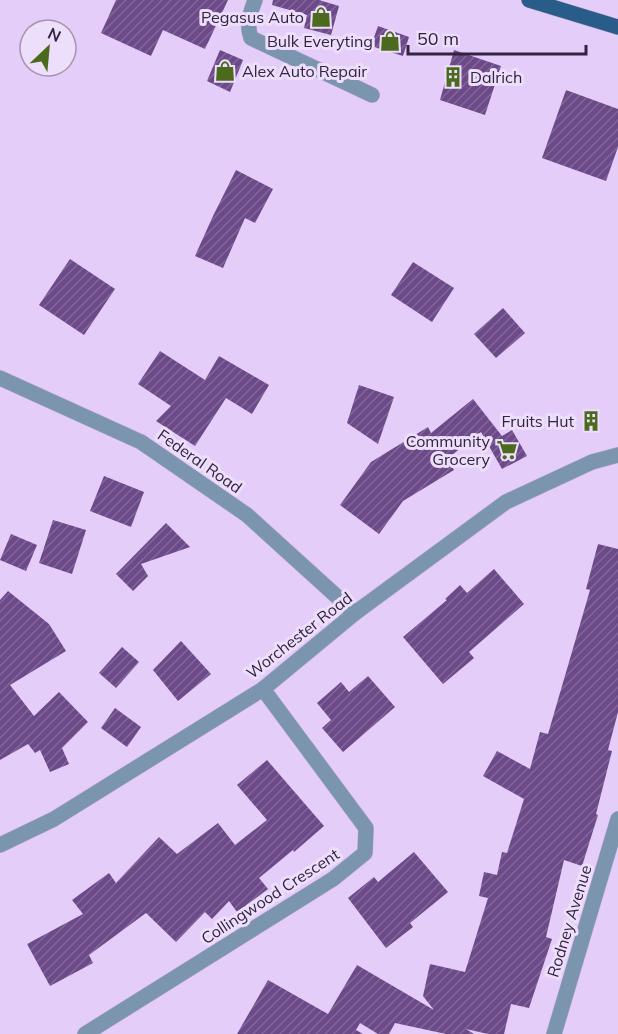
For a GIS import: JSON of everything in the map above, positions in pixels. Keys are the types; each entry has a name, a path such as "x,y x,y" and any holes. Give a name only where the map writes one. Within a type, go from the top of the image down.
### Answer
{"main road":[{"path":"529,0 618,27"}],"street":[{"path":"255,0 248,19 251,38 372,95"},
{"name":"Federal Road","path":"0,378 141,442 247,515 355,613"},
{"name":"Worchester Road","path":"0,845 54,819 262,689 355,613 506,502 592,462 618,455"},
{"name":"Collingwood Crescent","path":"85,1034 333,879 365,853 366,828 262,689"},
{"name":"Rodney Avenue","path":"554,1034 618,819"}],"building":[{"path":"116,0 228,0 205,49 163,30 151,56 101,33"},
{"name":"Pegasus Auto","path":"273,0 319,0 339,6 331,35 304,28 307,15 272,5"},
{"name":"Bulk Everyting","path":"378,26 409,37 403,56 371,46"},
{"name":"Alex Auto Repair","path":"220,50 243,60 230,92 207,81"},
{"path":"454,50 501,66 485,115 440,100"},
{"path":"566,90 618,109 618,147 606,181 542,158"},
{"path":"236,170 273,189 255,223 245,218 223,268 195,256"},
{"path":"70,259 115,289 84,335 39,305"},
{"path":"413,262 454,288 432,322 391,295"},
{"path":"503,308 525,333 496,358 474,334"},
{"path":"160,351 205,380 219,356 269,385 252,414 226,398 195,446 156,421 171,406 138,384"},
{"path":"359,385 394,397 378,444 347,423"},
{"path":"473,399 502,436 512,430 527,456 502,469 481,432 447,459 454,470 403,501 379,534 340,505 371,462 428,427 431,433"},
{"path":"104,476 144,492 131,527 90,511"},
{"path":"53,520 86,530 72,574 39,563"},
{"path":"166,523 190,547 141,564 148,576 133,591 116,574"},
{"path":"11,534 37,545 26,571 0,560"},
{"path":"598,544 618,549 618,712 608,750 612,751 596,814 598,815 582,866 564,860 546,937 552,939 529,1008 511,1004 504,1034 488,1034 466,1029 474,1034 446,1034 395,1023 389,1034 378,1034 360,1023 356,1030 363,1034 237,1034 268,980 328,1014 357,965 434,1010 423,996 430,964 465,972 488,898 479,896 484,872 497,875 502,852 507,853 524,799 483,776 497,751 530,769 540,732 548,734 590,590 586,589"},
{"path":"494,569 524,604 469,652 474,658 443,684 403,637 447,600 445,599 460,585 467,593"},
{"path":"8,591 49,624 66,651 10,685 34,716 59,692 88,722 62,748 69,764 50,772 40,750 35,753 28,744 0,760 0,600"},
{"path":"181,641 211,674 178,701 153,670"},
{"path":"122,647 139,662 116,688 99,673"},
{"path":"368,676 395,707 343,752 322,728 331,720 317,703 341,682 349,692"},
{"path":"115,708 141,727 127,747 101,728"},
{"path":"267,760 324,826 259,878 268,889 237,912 229,901 212,919 205,912 176,942 146,913 89,955 93,963 50,986 27,944 83,914 72,900 109,873 116,883 159,837 177,854 218,823 235,845 267,820 237,785"},
{"path":"414,852 448,892 410,923 413,927 386,948 348,898 374,877 378,882"}],"place":[{"name":"Pegasus Auto","path":"321,17"},
{"name":"Bulk Everyting","path":"390,41"},
{"name":"Alex Auto Repair","path":"225,71"},
{"name":"Dalrich","path":"453,77"},
{"name":"Fruits Hut","path":"591,421"},
{"name":"Community Grocery","path":"507,450"}]}
